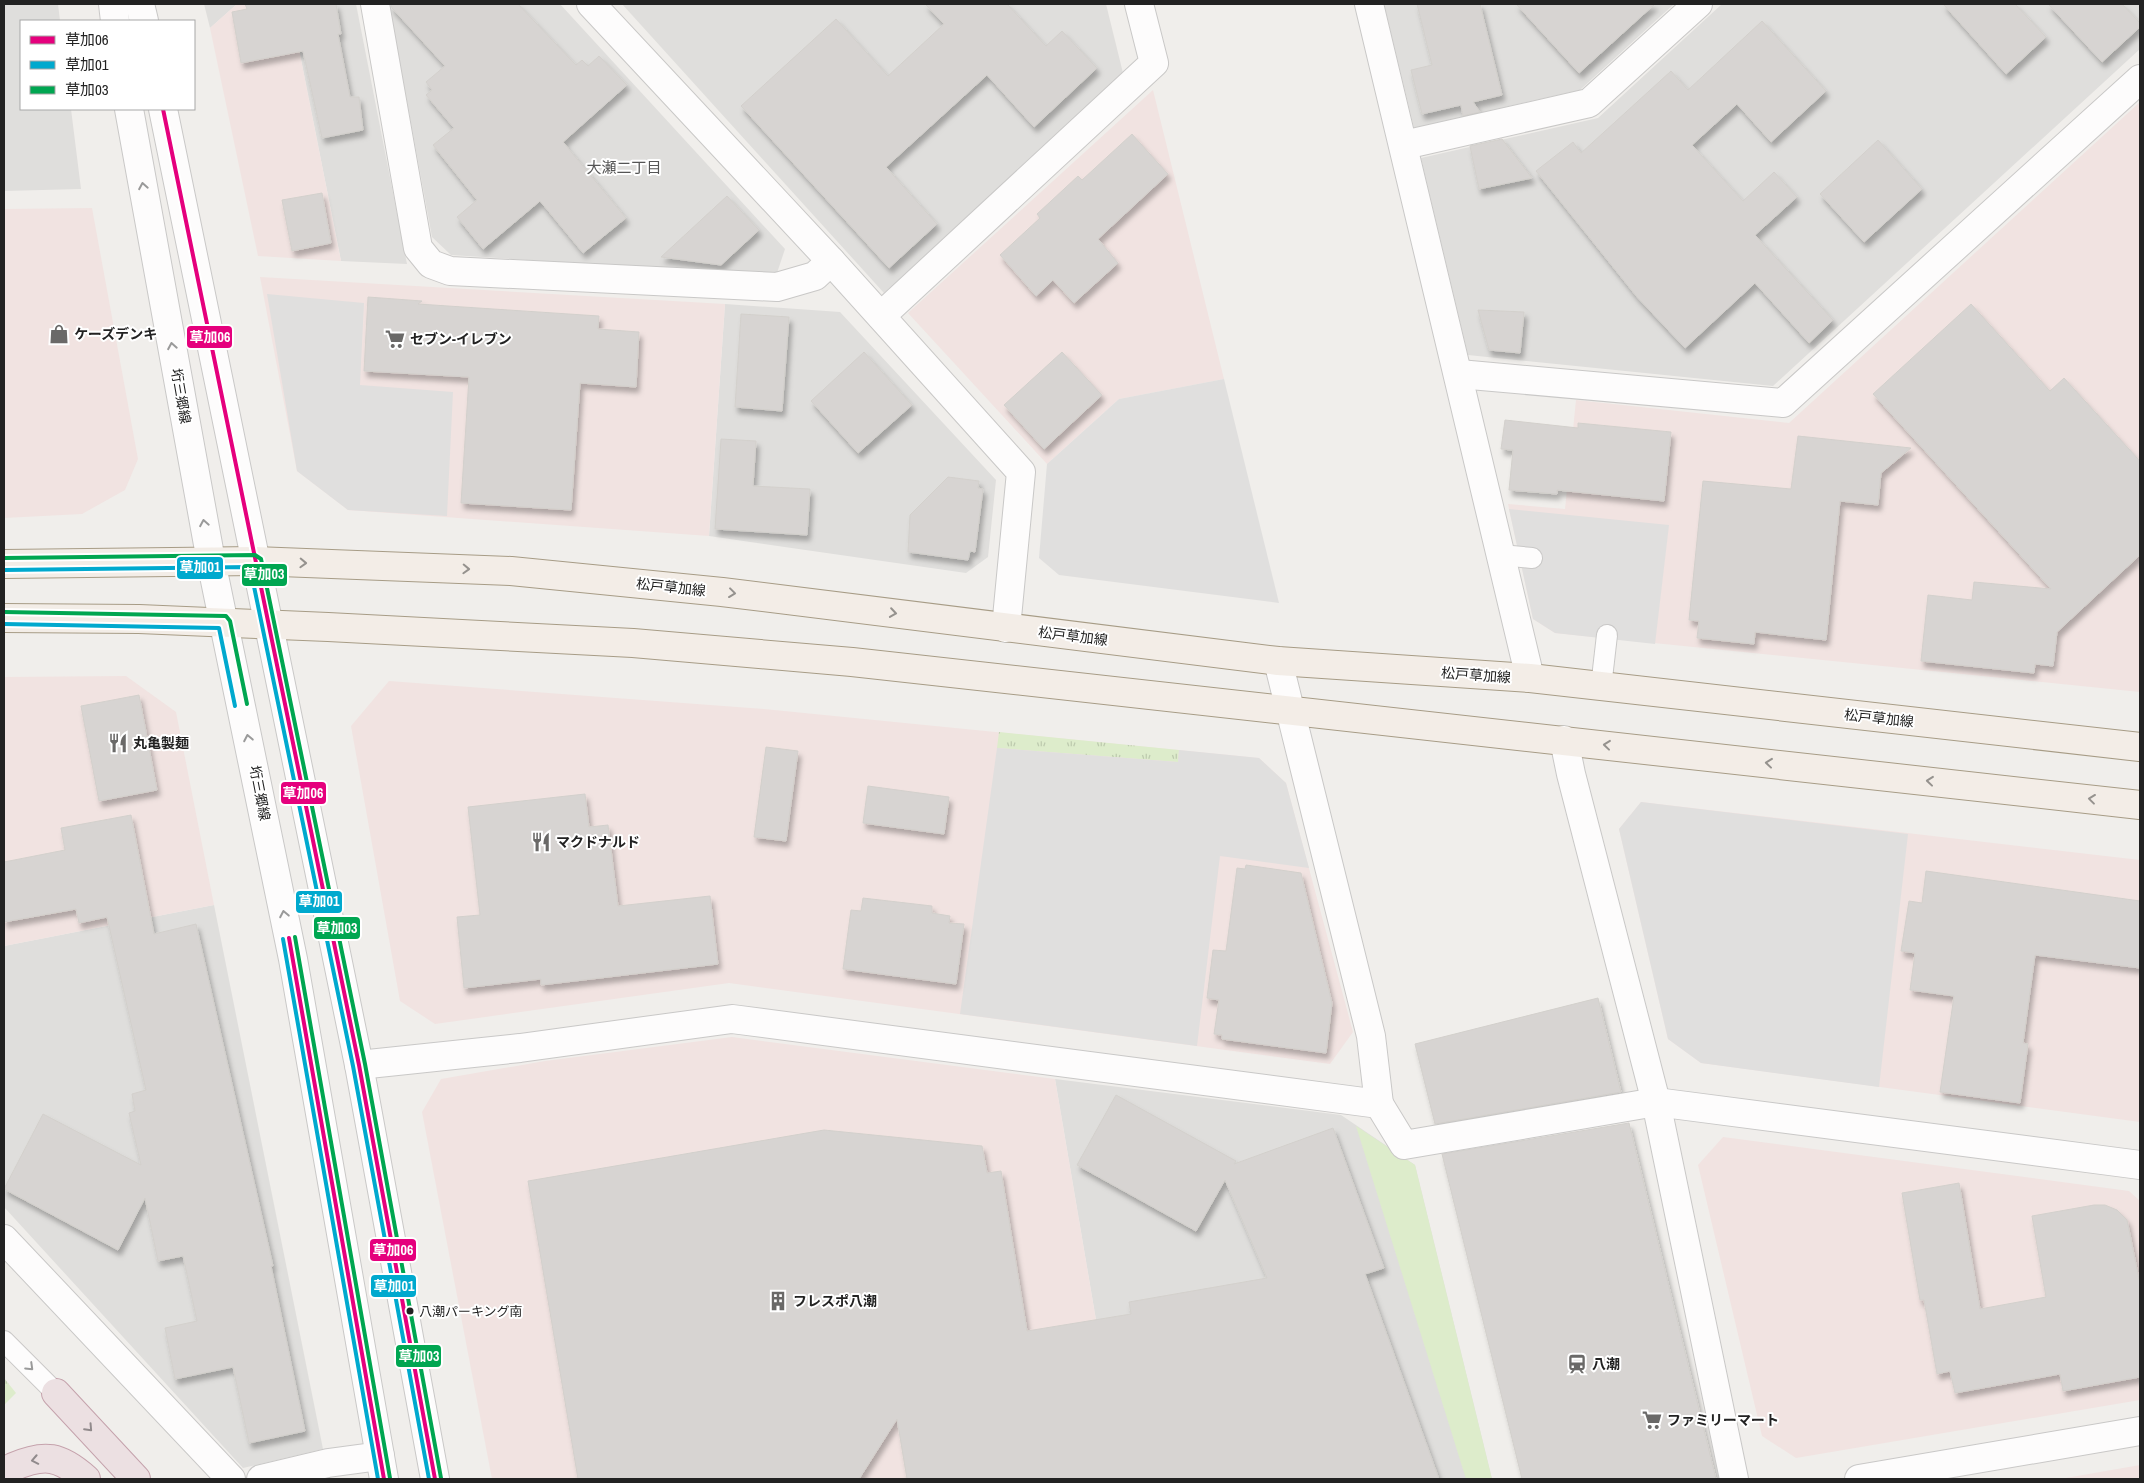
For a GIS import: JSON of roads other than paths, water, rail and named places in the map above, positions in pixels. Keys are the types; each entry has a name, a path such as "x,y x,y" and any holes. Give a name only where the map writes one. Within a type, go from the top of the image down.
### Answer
{"highway":[{"path":"56,1393 136,1479"},
{"path":"13,1467 33,1458 51,1458 71,1466 86,1479"}],"main road":[{"name":"松戸草加線","path":"4,564 255,561 511,571 722,592 1278,661 1530,678 2140,747"},
{"path":"4,618 139,618 267,624 633,643 852,662 2140,805"}],"street":[{"path":"113,4 115,20"},
{"path":"140,4 144,20"},
{"path":"375,4 418,248 431,264 450,271 777,287 815,276 831,260"},
{"path":"591,4 831,260 1021,472 1006,628"},
{"path":"881,316 1154,64 1139,4"},
{"path":"1369,4 1459,374 1530,678"},
{"path":"1404,145 1589,103 1698,4"},
{"path":"1459,374 1783,403 2140,79"},
{"name":"垳三郷線","path":"129,110 211,561 293,959 382,1468"},
{"path":"163,110 359,1066 435,1479"},
{"path":"1278,661 1371,1036 1379,1104 1404,1146 1656,1102 2140,1165"},
{"path":"1564,740 1571,774 1656,1102 1734,1479"},
{"path":"359,1066 520,1048 732,1020 1379,1104"},
{"path":"4,1240 231,1479"},
{"path":"1859,1479 2140,1431"},
{"path":"260,1479 328,1464 382,1468"}],"lane":[{"path":"1501,555 1532,558"},
{"path":"1602,687 1607,635"},
{"path":"4,1342 56,1393"}],"place":[{"name":"ケーズデンキ","path":"59,334"},
{"name":"セブン-イレブン","path":"395,339"},
{"name":"丸亀製麺","path":"118,743"},
{"name":"マクドナルド","path":"541,842"},
{"name":"フレスポ八潮","path":"778,1301"},
{"name":"八潮パーキング南","path":"410,1311"},
{"name":"八潮","path":"1577,1364"},
{"name":"ファミリーマート","path":"1652,1420"}],"district":[{"name":"大瀬二丁目","path":"624,168"}]}
